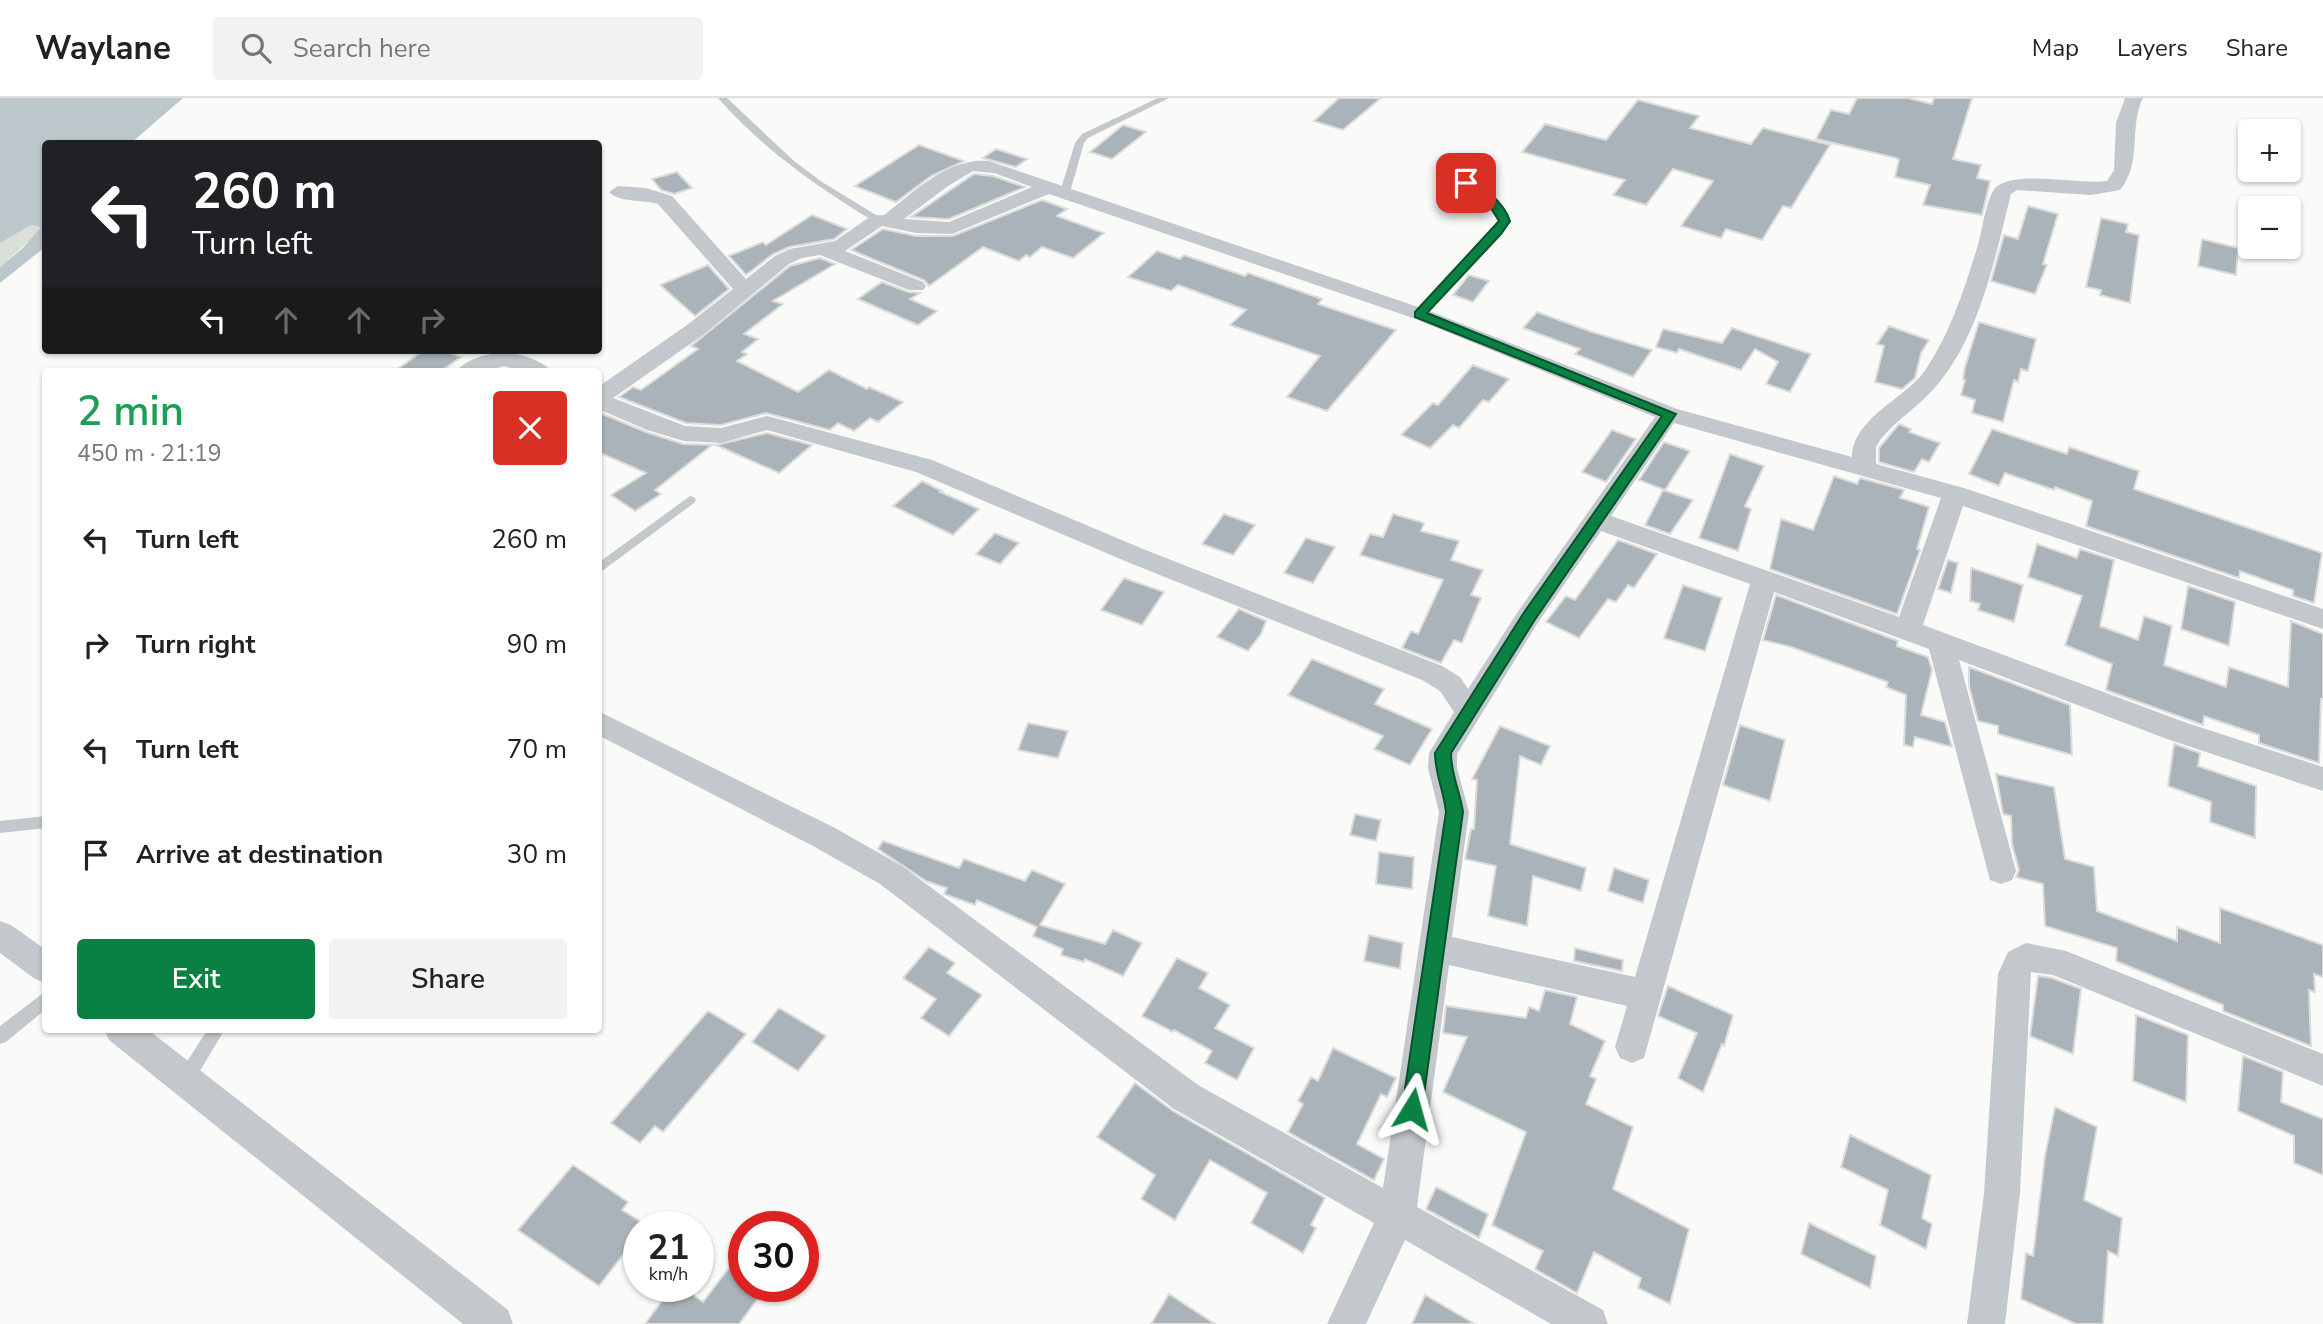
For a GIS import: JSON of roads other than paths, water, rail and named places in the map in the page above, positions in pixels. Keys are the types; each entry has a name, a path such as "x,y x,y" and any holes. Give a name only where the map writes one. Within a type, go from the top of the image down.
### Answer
{"street":[{"path":"1864,467 1865,447 1872,432 1914,398 1939,367 1978,283 2002,192 2016,184 2091,189 2113,186 2123,173 2127,148 2126,115 2134,98"},
{"path":"602,396 695,330 789,256 841,246 957,172 971,166 1006,172 1420,314 1670,414 1955,494 2323,619"},
{"path":"883,220 916,226 952,228 1057,190"},
{"path":"618,192 646,194 665,200 744,289"},
{"path":"825,250 916,286"},
{"path":"474,368 489,360 504,357 532,368"},
{"path":"602,401 676,431 699,437 718,436 767,423 924,466 1134,555 1432,673 1450,684 1468,711"},
{"path":"1346,1324 1397,1216 1454,812 1441,761 1452,736 1468,711 1670,414"},
{"path":"1908,630 1955,494"},
{"path":"1597,520 1941,642 2177,731 2323,779"},
{"path":"1632,1047 1764,580"},
{"path":"1941,642 2001,871"},
{"path":"602,724 824,837 891,876 1186,1097 1589,1324"},
{"path":"0,935 42,966"},
{"path":"1435,948 1647,995"},
{"path":"1986,1324 1999,1226 2014,974 2019,962 2026,957 2056,961 2323,1070"},
{"path":"126,1033 494,1324"}],"lane":[{"path":"722,98 791,163 819,184 883,220"},
{"path":"1057,190 1085,136 1165,98"},
{"path":"1420,314 1504,221 1502,212 1466,183"},
{"path":"602,567 690,500"},
{"path":"0,827 42,822"},
{"path":"0,1037 42,1001"},
{"path":"185,1080 214,1033"}]}
